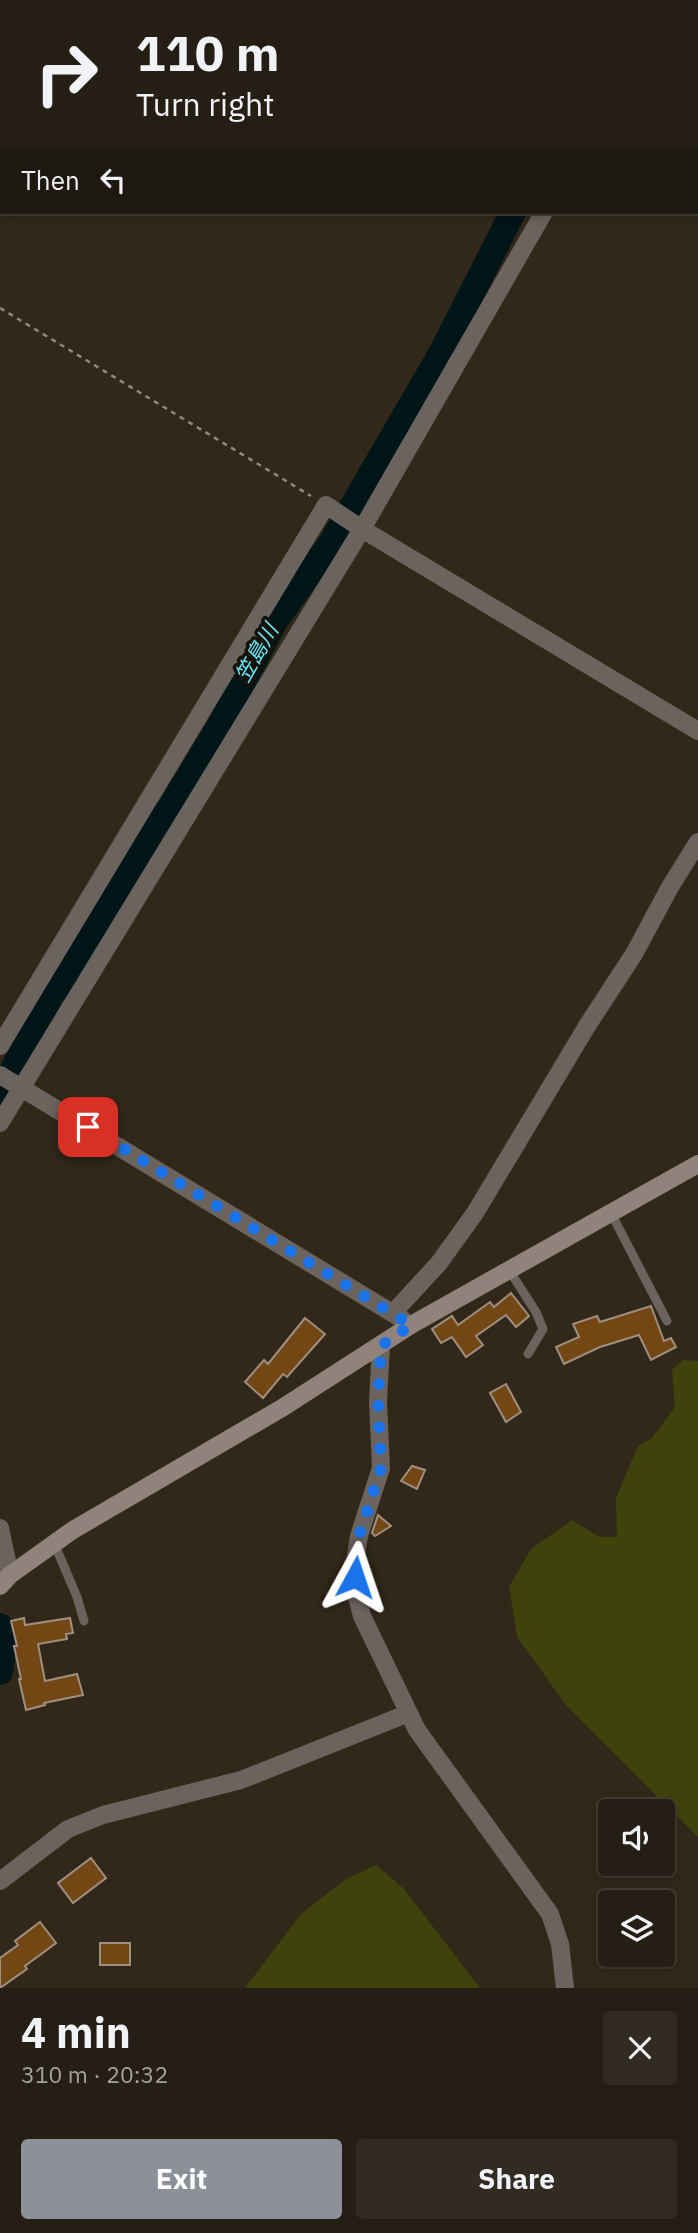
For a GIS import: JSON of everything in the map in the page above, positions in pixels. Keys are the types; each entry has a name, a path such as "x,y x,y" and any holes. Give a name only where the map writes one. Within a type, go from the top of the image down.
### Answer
{"street":[{"path":"0,1123 362,529 543,214"},
{"path":"0,1046 326,505 698,731"},
{"path":"393,1312 439,1262 475,1213 587,1026 635,954 670,887 698,842"},
{"path":"0,1075 411,1325"},
{"path":"5,1581 54,1543 105,1510 282,1408 411,1325 698,1164"},
{"path":"381,1346 378,1401 381,1468 359,1536 355,1561 355,1589 362,1616 417,1730 550,1914 560,1944 565,1988"},
{"path":"0,1528 5,1581"},
{"path":"0,1881 68,1829 103,1815 241,1780 409,1713"}],"lane":[{"path":"611,1213 667,1321"},
{"path":"509,1270 536,1312 543,1329 528,1354"},
{"path":"54,1543 84,1621"}],"path":[{"path":"0,308 326,505"}],"green space":[{"path":"683,1360 698,1361 698,1837 675,1814 675,1799 660,1799 566,1705 517,1637 509,1587 531,1549 572,1520 599,1537 617,1537 616,1498 638,1446 652,1438 675,1407 672,1370"},
{"path":"376,1865 404,1889 480,1988 245,1988 301,1914 346,1879"}],"building":[{"path":"511,1293 529,1316 516,1327 506,1315 476,1336 483,1345 466,1357 452,1337 441,1343 432,1329 452,1316 458,1325 490,1302 494,1307"},
{"path":"651,1306 664,1341 671,1338 676,1347 651,1360 639,1335 600,1347 564,1364 556,1347 579,1337 573,1324 597,1316 600,1322"},
{"path":"305,1318 325,1334 287,1377 283,1374 263,1398 245,1382 264,1360 268,1364"},
{"path":"506,1384 521,1412 506,1422 490,1393"},
{"path":"412,1466 425,1470 417,1489 401,1481"},
{"path":"378,1515 391,1526 375,1536 372,1533"},
{"path":"24,1618 25,1625 70,1618 73,1633 66,1634 67,1639 38,1644 45,1681 77,1674 83,1695 44,1703 45,1705 26,1710 11,1621"},
{"path":"91,1858 106,1878 73,1903 58,1883"},
{"path":"40,1922 56,1943 25,1966 27,1969 0,1988 0,1958 18,1945 15,1941"},
{"path":"100,1943 130,1943 130,1965 100,1965"}],"waterway":[{"name":"笠島川","path":"0,1095 50,997 81,954 139,858 153,829 170,808 219,727 275,621 333,540 443,350 512,214"},
{"name":"笠島川","path":"0,1626 3,1649 0,1672"}],"route":[{"path":"88,1127 411,1325 381,1346 378,1401 381,1468 359,1536 355,1577"}]}
